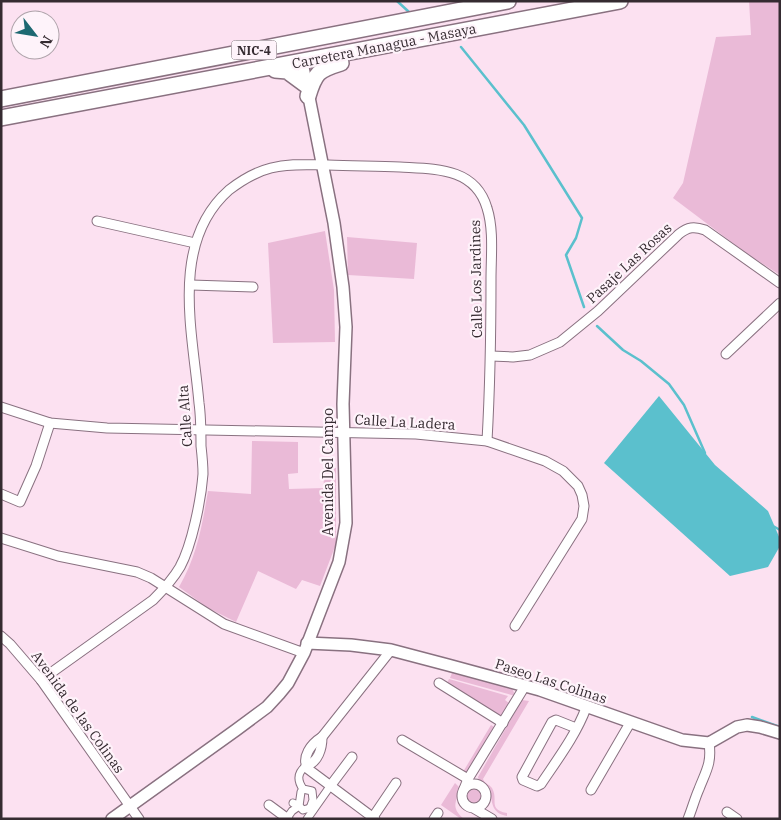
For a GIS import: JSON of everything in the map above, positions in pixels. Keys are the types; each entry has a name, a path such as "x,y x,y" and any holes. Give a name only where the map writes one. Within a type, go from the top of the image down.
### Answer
{"highway":[{"name":"Carretera Managua - Masaya","path":"1,99 508,1"},
{"name":"Carretera Managua - Masaya","path":"1,118 620,1"},
{"path":"302,62 306,51 313,46 371,35 386,25"},
{"path":"266,69 287,71 307,90 313,78 323,69 348,61 368,49"},
{"path":"218,58 240,59 290,52 295,53 302,62"}],"street":[{"name":"Avenida Del Campo","path":"112,819 267,706 288,683 305,648 339,562 344,543 346,523 343,433 346,328 344,287 334,223 302,62"},
{"name":"Calle Alta","path":"41,680 153,600 180,567 187,550 197,512 203,473 200,403 190,316 191,265 195,242 207,216 218,200 252,175 272,168 293,164 322,165"},
{"name":"Calle Los Jardines","path":"322,165 443,170 462,176 473,184 485,201 489,212 491,233 491,356 487,442"},
{"path":"97,221 195,242"},
{"name":"Pasaje Las Rosas","path":"491,356 513,357 530,355 560,342 593,316 679,234 685,229 695,226 706,230 780,283"},
{"path":"191,286 253,287"},
{"path":"726,354 780,303"},
{"name":"Calle La Ladera","path":"1,407 50,423 107,428 416,434 487,442 545,460 564,471 578,486 584,506 581,522 515,626"},
{"path":"1,494 20,502 36,466 50,423"},
{"name":"Paseo Las Colinas","path":"1,538 58,556 137,572 150,578 224,624 305,648 352,645 391,650 524,686 682,740 709,743"},
{"name":"Avenida de las Colinas","path":"1,636 41,680 139,819"},
{"path":"391,650 305,757 308,769 374,818 396,783"},
{"path":"439,683 503,723"},
{"path":"491,818 467,806 463,800 464,789 470,785 524,686"},
{"path":"576,728 556,720 552,722 522,777 523,780 537,786 542,784 576,728 586,708"},
{"path":"591,790 630,723"},
{"path":"688,819 708,770 711,756 709,743 737,727 746,725 760,727 780,734"},
{"path":"402,740 472,779 485,790 491,818"},
{"path":"307,819 312,809 352,757"},
{"path":"303,790 298,778 301,770 306,766"},
{"path":"269,805 288,818 303,790"},
{"path":"303,790 312,791 312,809"},
{"path":"475,809 486,801"},
{"path":"296,805 303,810 312,809"},
{"path":"727,812 737,819"}],"shaded area":[{"path":"749,1 780,1 780,275 746,253 673,198 683,183 716,37 751,35"},
{"path":"325,231 334,290 335,342 273,343 268,243"},
{"path":"347,237 417,243 414,279 348,275"},
{"path":"252,441 298,442 298,473 288,474 289,489 324,488 323,468 336,468 336,544 320,586 302,580 296,589 258,571 236,622 208,608 179,587 195,552 208,491 251,494"},
{"path":"452,673 511,688 515,696 450,678"},
{"path":"449,679 508,696 505,700 510,704 503,717 447,683"},
{"path":"522,700 529,701 483,779 494,792 495,806 497,809 507,813 507,816 495,809 489,789 479,782 478,777"},
{"path":"491,725 494,727 467,774 463,772"},
{"path":"455,783 459,787 456,804 457,811 464,819 461,819 441,805"},
{"path":"474,788 480,791 483,797 480,803 474,806 468,803 465,797 468,791"}],"water":[{"path":"659,396 715,465 768,511 780,539 780,546 768,567 730,576 604,463"}],"waterway":[{"path":"397,1 409,12"},
{"path":"461,47 524,125 582,218 576,238 566,255 584,307"},
{"path":"597,326 623,350 641,361 669,384 684,405 705,453"},
{"path":"773,526 780,530"},
{"path":"752,717 780,727"}]}
